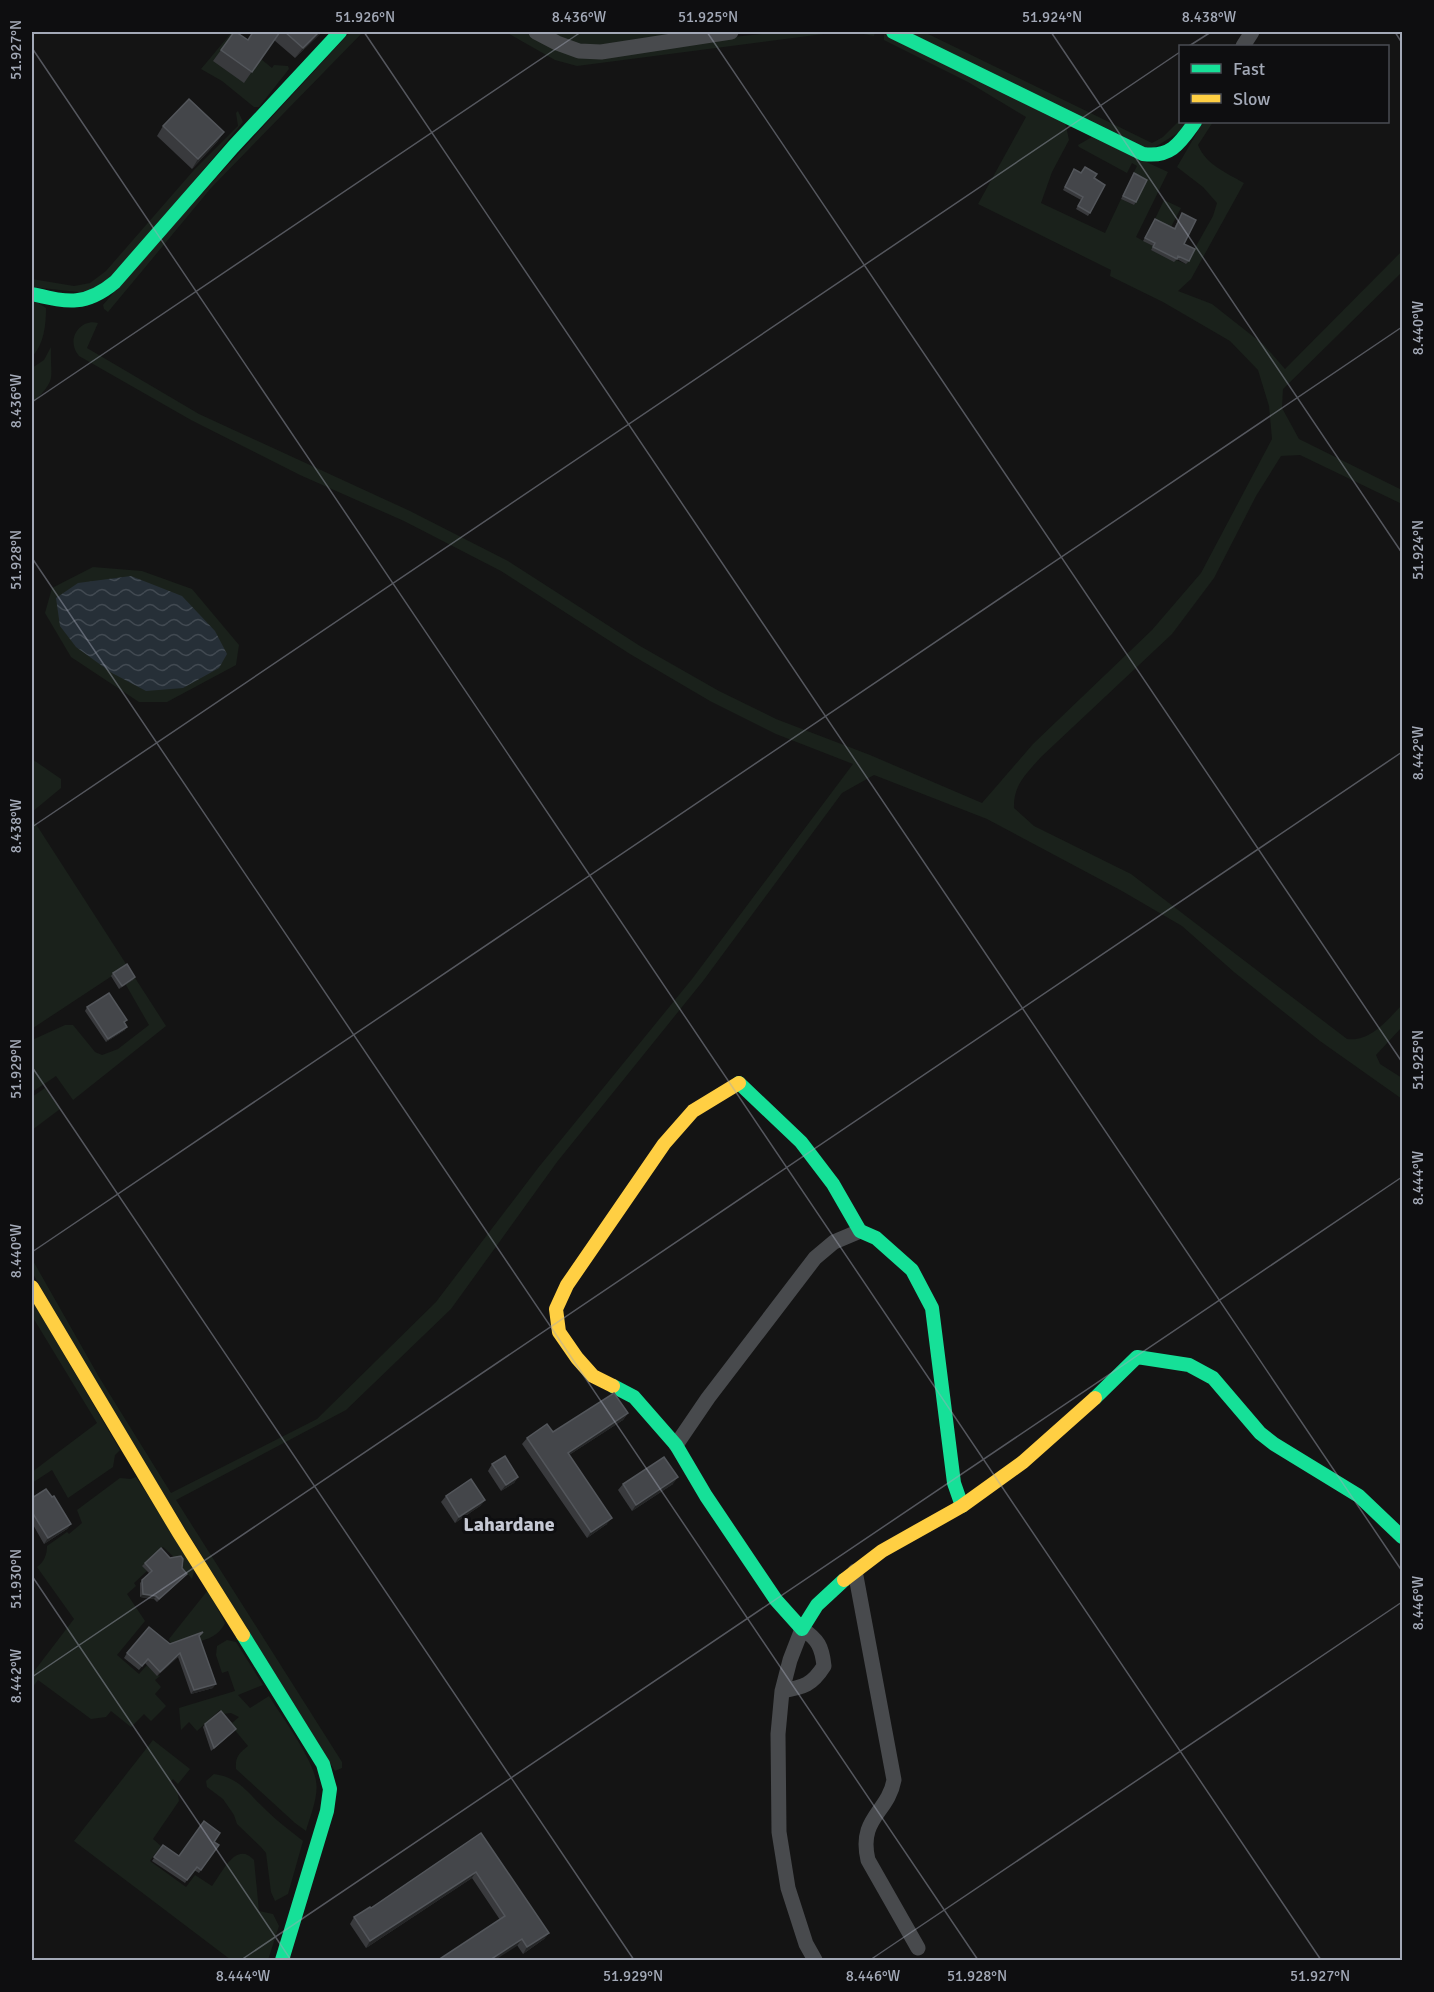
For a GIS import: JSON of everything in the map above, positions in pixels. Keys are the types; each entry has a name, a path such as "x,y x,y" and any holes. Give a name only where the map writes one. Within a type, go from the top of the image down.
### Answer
{"street":[{"path":"32,294 53,299 80,301 92,298 112,285 170,217 340,32"},
{"path":"536,32 579,51 601,52 731,32"},
{"path":"893,32 1143,154 1154,157 1173,149 1194,123"},
{"path":"1244,45 1252,32"},
{"path":"782,1691 799,1688 815,1680 825,1666 822,1648 814,1637 802,1629 776,1600 706,1496 676,1445 634,1397 593,1376 577,1358 560,1332 556,1309 567,1285 671,1136 693,1111 740,1082 801,1142 833,1184 860,1231 876,1238 912,1270 932,1308 953,1472 962,1506"},
{"path":"676,1445 708,1398 816,1258 834,1242 860,1231"},
{"path":"32,1287 179,1533 324,1764 330,1789 327,1811 282,1960"},
{"path":"815,1960 806,1944 788,1888 779,1832 778,1734 782,1691 790,1660 802,1629 817,1605 855,1571 882,1551 962,1506 1023,1462 1090,1403 1137,1357 1189,1365 1213,1378 1260,1433 1359,1496 1402,1537"},
{"path":"855,1571 894,1780 892,1792 869,1824 865,1848 868,1860 918,1948"}],"shaded area":[{"path":"232,32 239,32 239,35 227,42 214,61 261,59 272,68 274,65 288,66 289,69 259,107 254,107 222,81 201,69"},
{"path":"350,32 363,32 211,188 108,312 104,309 103,305 148,252"},
{"path":"506,32 527,32 555,48 714,39 781,32 839,32 577,66 555,60"},
{"path":"544,32 593,34 704,32 600,47 580,46"},
{"path":"853,32 875,32 874,36"},
{"path":"906,32 924,32 1152,143 1163,137 1179,121 1179,123 1188,123 1184,129 1149,151"},
{"path":"884,34 1065,121 1069,140 1052,172 1041,203 1105,233 1121,199 1134,205 1146,181 1133,174 1137,166 1132,163 1127,173 1078,145 1092,137 1168,172 1136,237 1153,246 1151,250 1186,264 1213,216 1217,203 1203,187 1177,167 1202,123 1212,123 1198,145 1212,163 1244,183 1191,279 1178,291 1212,304 1264,345 1285,369 1402,251 1402,272 1283,389 1282,408 1299,439 1402,490 1402,504 1300,455 1281,456 1256,496 1214,578 1172,634 1041,757 1018,786 1014,808 1034,826 1131,874 1347,1039 1356,1039 1371,1034 1402,1005 1402,1027 1376,1055 1380,1064 1402,1078 1402,1099 1320,1041 1234,972 1182,926 1122,891 987,819 874,775 842,793 703,981 557,1162 451,1309 346,1410 176,1500 342,1762 342,1768 335,1771 93,1380 32,1272 32,1259 99,1377 171,1493 317,1419 436,1302 538,1168 692,979 853,764 776,734 710,701 630,654 501,571 404,521 300,475 191,420 79,356 75,350 74,337 80,327 85,324 98,323 87,348 199,414 410,511 508,561 640,646 719,691 776,719 870,755 982,803 1033,744 1152,630 1201,573 1272,439 1269,406 1258,370 1230,341 1163,302 1110,276 1111,270 978,204 1026,117 968,82 884,40"},
{"path":"238,111 243,122 114,277 87,293 32,287 32,279 74,286 90,283 106,271 194,170 238,126 236,113"},
{"path":"1164,200 1181,208 1171,227 1155,219"},
{"path":"32,299 46,308 46,321 44,334 32,357"},
{"path":"51,347 51,378 46,389 32,404 32,368 44,360"},
{"path":"93,567 142,571 192,589 239,645 236,665 167,702 139,702 71,657 45,613 52,588"},
{"path":"32,759 61,779 61,788 32,812"},
{"path":"32,818 166,1026 73,1100 56,1076 32,1092 32,1040 65,1025 73,1025 95,1052 102,1055 118,1049 149,1025 126,985 124,968 32,1027"},
{"path":"45,1088 60,1109 32,1130 32,1097"},
{"path":"32,1300 120,1450 115,1455 113,1467 68,1498 52,1470 32,1483 32,1472 97,1423 32,1316"},
{"path":"136,1477 195,1568 192,1579 182,1567 183,1559 174,1557 163,1547 143,1566 147,1571 134,1583 136,1586 127,1594 145,1621 117,1655 139,1674 147,1665 160,1676 155,1680 161,1687 155,1694 166,1706 151,1721 144,1714 131,1727 111,1711 106,1717 91,1719 38,1680 32,1688 32,1674 74,1619 37,1567 45,1558 47,1546 67,1532 69,1534 82,1523 77,1510 120,1478"},
{"path":"208,1590 225,1623 221,1630 202,1641 171,1645 169,1639"},
{"path":"227,1640 236,1642 263,1685 238,1695 250,1708 269,1696 310,1762 317,1787 306,1831 236,1769 238,1756 248,1746 232,1723 239,1717 231,1713 223,1714 220,1710 197,1731 189,1722 181,1730 179,1708 235,1691 228,1671 222,1673 216,1655 217,1646"},
{"path":"153,1740 190,1769 178,1784 173,1779 170,1782 177,1789 179,1801 153,1839 161,1846 150,1861 186,1887 195,1875 212,1886 235,1856 247,1855 254,1860 259,1911 273,1914 279,1926 268,1960 231,1960 74,1841"},
{"path":"214,1774 238,1783 303,1841 288,1894 275,1901 271,1892 266,1853 237,1824 223,1799 207,1787 206,1781"}],"water":[{"path":"131,576 182,596 215,631 227,654 219,668 183,688 146,691 112,673 76,647 60,626 56,598 78,583"}],"building":[{"path":"234,32 248,40 253,32 280,32 252,72 221,50"},
{"path":"285,32 319,32 303,48"},
{"path":"189,99 224,132 198,159 163,126"},
{"path":"1085,167 1097,174 1094,178 1105,185 1090,213 1078,206 1083,197 1065,187 1074,169 1081,173"},
{"path":"1134,173 1147,180 1136,202 1123,196"},
{"path":"1182,213 1196,220 1184,244 1195,249 1189,261 1178,256 1177,259 1153,247 1155,243 1145,238 1155,219 1175,229"},
{"path":"127,964 135,977 122,986 113,973"},
{"path":"109,993 127,1020 124,1022 127,1027 108,1039 87,1007"},
{"path":"614,1393 628,1413 568,1453 612,1518 591,1532 527,1438 547,1424 553,1432"},
{"path":"505,1456 518,1477 506,1485 492,1464"},
{"path":"664,1457 678,1477 636,1505 623,1484"},
{"path":"471,1479 485,1500 459,1517 446,1496"},
{"path":"46,1489 52,1497 54,1496 71,1524 48,1538 32,1512 32,1498"},
{"path":"161,1548 170,1558 181,1556 182,1568 187,1574 159,1599 156,1596 143,1594 142,1580 152,1571 145,1563"},
{"path":"149,1627 170,1644 203,1632 199,1636 216,1684 194,1690 180,1653 160,1672 148,1659 142,1666 127,1653"},
{"path":"221,1711 236,1729 214,1748 205,1724"},
{"path":"204,1821 220,1833 214,1842 219,1845 201,1870 197,1867 187,1880 154,1857 163,1845 179,1856"},
{"path":"481,1833 549,1933 527,1947 522,1939 490,1960 438,1960 505,1916 476,1872 370,1941 354,1917 371,1908"}],"traffic: fast":[{"path":"32,294 66,300 85,299 94,296 115,282 233,147 340,32"},
{"path":"893,32 1143,154 1153,155 1168,151 1179,142 1194,123"},
{"path":"739,1083 801,1142 833,1184 860,1231 876,1238 912,1270 932,1308 954,1483 962,1506"},
{"path":"1095,1398 1137,1357 1189,1365 1213,1378 1260,1433 1359,1496 1402,1537"},
{"path":"613,1386 634,1397 676,1445 706,1496 776,1600 802,1629 817,1605 844,1580"},
{"path":"243,1635 323,1764 330,1789 327,1811 282,1960"}],"traffic: slow":[{"path":"613,1386 593,1376 577,1358 559,1332 556,1309 567,1285 664,1144 693,1111 739,1083"},
{"path":"32,1287 179,1533 243,1635"},
{"path":"844,1580 882,1551 962,1506 1023,1462 1095,1398"}],"district":[{"name":"Lahardane","path":"509,1524"}]}
